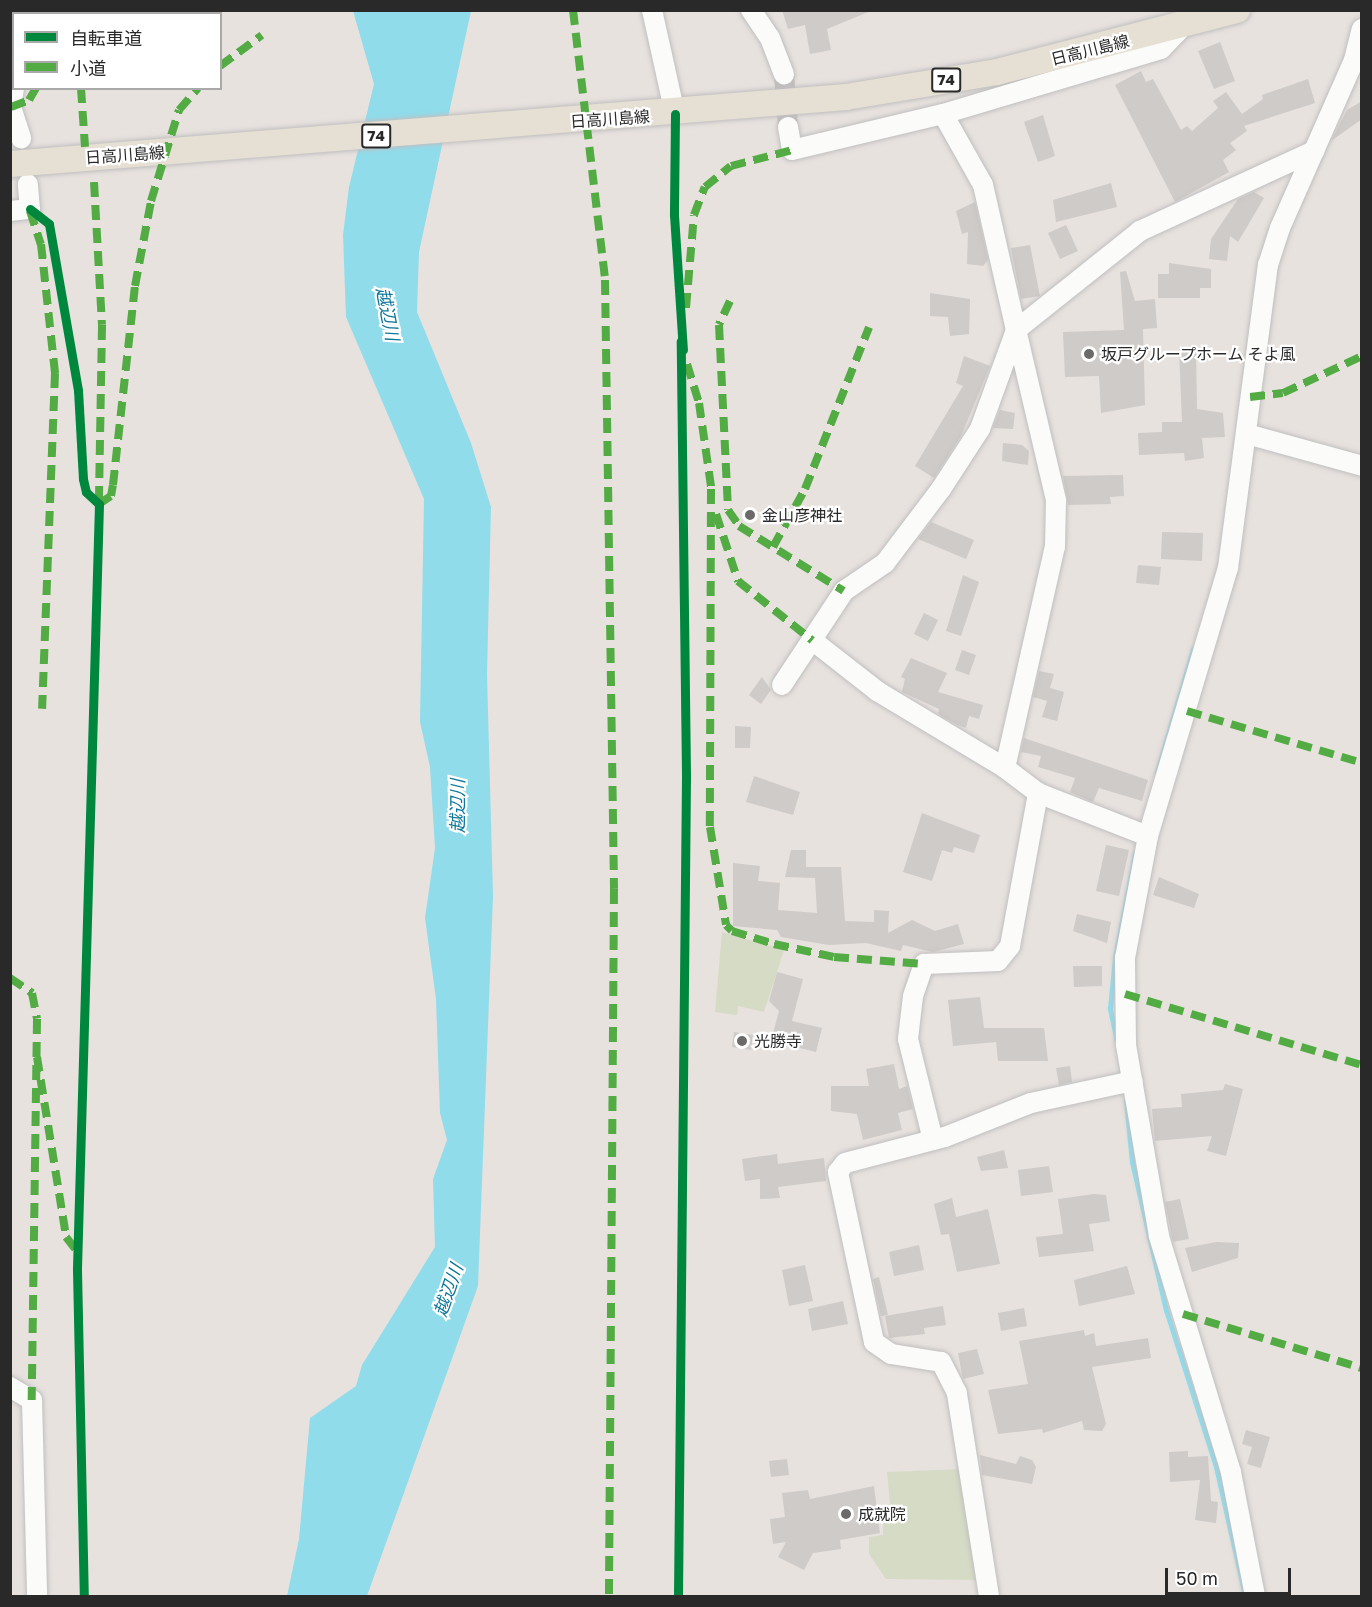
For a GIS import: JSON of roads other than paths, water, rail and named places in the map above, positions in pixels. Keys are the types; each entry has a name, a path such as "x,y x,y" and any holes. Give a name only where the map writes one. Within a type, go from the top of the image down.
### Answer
{"main road":[{"name":"日高川島線","path":"10,164 675,114 846,97 997,72 1181,27 1237,10"}],"street":[{"path":"652,10 675,114"},
{"path":"751,10 770,38 784,74"},
{"path":"788,127 792,150 943,114 1161,49 1181,27"},
{"path":"1255,1596 1232,1472 1159,1236 1127,1082 1125,958 1148,836 1228,568 1268,265 1354,60 1362,29"},
{"path":"12,101 21,138"},
{"path":"943,114 983,185 1056,500 1055,547 1005,768"},
{"path":"782,685 844,591 885,563 946,481 980,429 1016,330 1140,231 1314,151"},
{"path":"10,211 30,209 28,184"},
{"path":"1247,434 1362,466"},
{"path":"812,640 877,691 1005,768 1038,794 1148,836"},
{"path":"933,1140 908,1039 913,996 924,964 998,961 1010,946 1038,794"},
{"path":"989,1596 957,1393 941,1362 891,1354 874,1342 838,1172 845,1163 933,1140 1031,1104 1127,1082"},
{"path":"10,1387 32,1400 37,1596"}],"water":[{"name":"越辺川","path":"353,11 471,11 419,252 417,312 471,443 491,507 487,674 493,896 478,1286 367,1596 287,1596 299,1539 310,1418 356,1386 362,1365 435,1247 433,1179 447,1140 440,1113 436,999 425,918 435,848 430,767 420,722 424,499 346,317 343,235 349,187 374,84"}],"waterway":[{"path":"1157,772 1193,649"},
{"path":"1117,1042 1110,1008 1115,957 1135,853"},
{"path":"1126,1101 1132,1162 1166,1310 1216,1467 1245,1596"}],"tunnel":[{"path":"784,74 788,127"}],"place":[{"name":"坂戸グループホーム そよ風","path":"1089,354"},
{"name":"金山彦神社","path":"750,515"},
{"name":"光勝寺","path":"742,1041"},
{"name":"成就院","path":"846,1514"}]}
